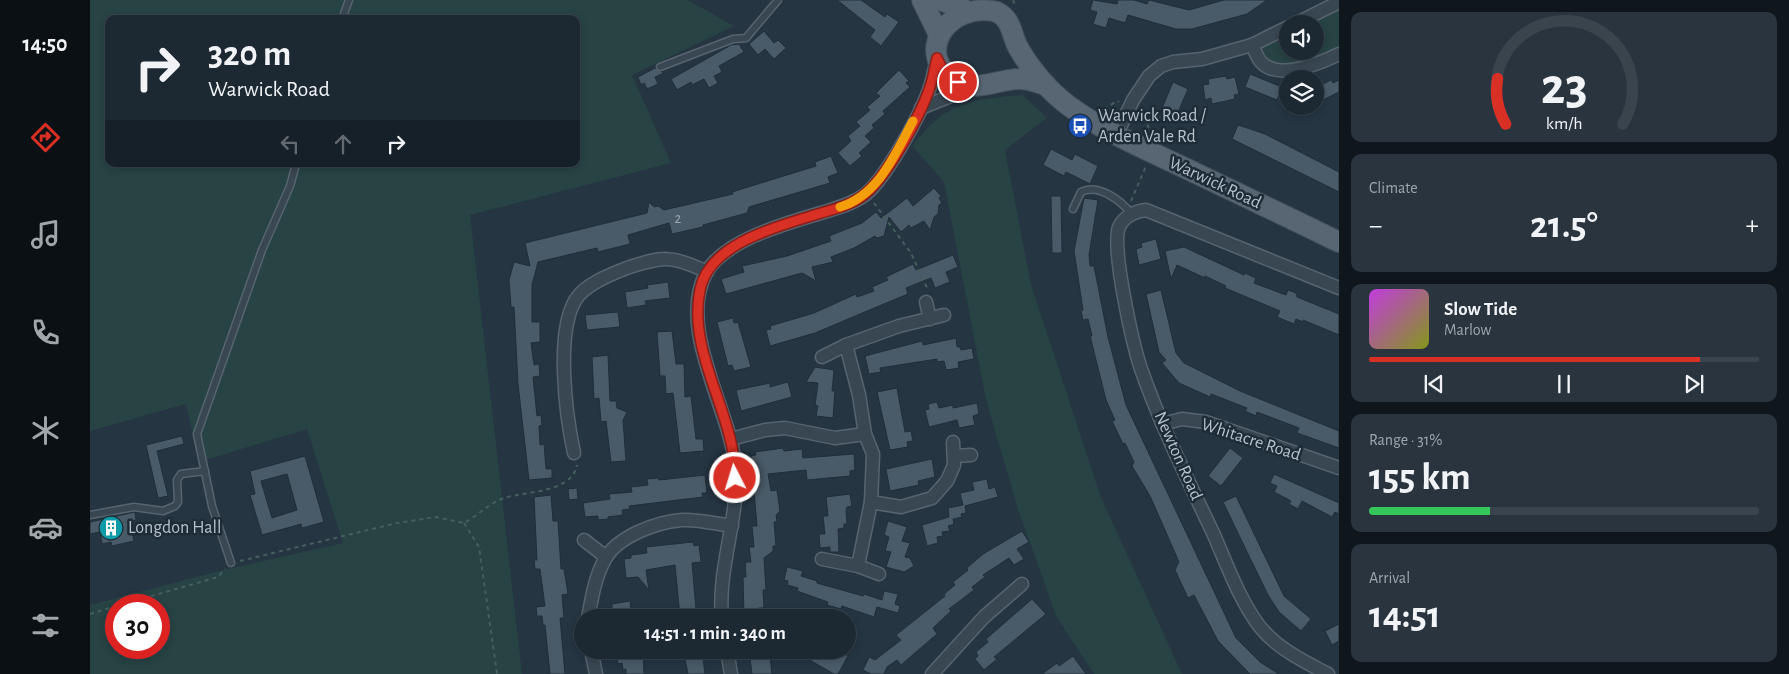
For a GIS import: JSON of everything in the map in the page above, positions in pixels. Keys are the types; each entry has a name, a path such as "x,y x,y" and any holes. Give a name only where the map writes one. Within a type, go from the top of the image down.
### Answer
{"main road":[{"path":"922,0 938,33"},
{"name":"Warwick Road","path":"940,0 988,8 1000,13 1012,28 1018,48 1046,85 1068,105 1116,136 1339,242"},
{"path":"966,5 944,22 938,33 937,58 943,70 958,82 975,86"},
{"path":"996,81 1009,70 1018,48"},
{"name":"Warwick Road","path":"975,86 1022,78 1046,85"}],"street":[{"path":"1002,0 1012,28"},
{"path":"1308,15 1322,5 1339,2"},
{"path":"1116,136 1148,76 1161,66 1173,62 1202,59 1252,45 1279,32"},
{"path":"1252,45 1262,63 1270,68 1287,70 1318,65 1339,54"},
{"path":"722,609 722,596 732,526 736,464 731,439 714,389 700,330 699,297 707,272 719,256 734,247 789,223 845,205 866,194 882,175 921,108 930,87 937,58"},
{"path":"921,108 975,86"},
{"path":"1130,212 1146,210 1339,288"},
{"name":"Newton Road","path":"1130,212 1119,226 1116,242 1119,268 1140,367 1162,424 1222,553 1260,626 1274,642 1293,656 1328,674"},
{"path":"574,453 565,401 564,365 569,317 580,294 613,273 652,259 671,258 683,260 707,272"},
{"path":"926,302 930,319"},
{"path":"822,356 846,345 899,326 944,316"},
{"path":"846,345 859,395 865,434 874,454 871,502 858,566"},
{"name":"Whitacre Road","path":"1162,424 1182,419 1211,424 1339,468"},
{"path":"731,439 765,430 785,428 835,438 865,434"},
{"path":"871,502 901,507 932,498 947,481 954,464 953,442"},
{"path":"954,456 971,456"},
{"path":"590,609 594,584 606,557 622,541 658,525 683,520 732,526"},
{"path":"584,540 606,557"},
{"path":"822,559 858,566 879,574"},
{"path":"932,674 1007,588 1022,584"},
{"path":"593,659 596,674"},
{"path":"728,659 731,674"}],"lane":[{"path":"343,15 349,0"},
{"path":"660,67 733,39 746,38 778,0"},
{"path":"231,563 212,506 197,434 262,250 290,186 295,167"},
{"path":"1073,209 1078,196 1085,190 1108,194 1130,212"},
{"path":"90,515 134,507 163,511 175,506 178,502 177,480 181,474 205,471"}],"path":[{"path":"1103,110 1117,101 1130,107 1145,116 1151,137"},
{"path":"1130,212 1147,164"},
{"path":"866,194 911,253 930,294 926,302"},
{"path":"158,594 218,577 231,563 397,524 436,517 464,523 502,499 562,485 576,470 580,452 574,453"},
{"path":"464,523 479,547 496,674"},
{"path":"90,614 105,609"}],"green space":[{"path":"90,0 688,0 734,26 632,75 671,163 470,215 522,674 90,674 90,605 105,601 105,659 170,659 170,594 132,594 219,571 343,543 307,429 199,462 186,404 90,431"},
{"path":"1339,8 1339,47 1324,54 1324,16"},
{"path":"1279,37 1279,60 1310,60 1295,64 1267,61 1261,47"},
{"path":"1023,95 1047,118 1005,150 1031,285 1100,495 1182,674 1094,674 1056,616 1017,506 986,400 944,182 912,146 934,121 957,107 990,98"}],"building":[{"path":"837,0 861,0 885,17 887,14 899,22 881,46 870,37 875,30"},
{"path":"1093,0 1117,4 1118,0 1134,0 1147,4 1149,0 1189,10 1224,0 1267,0 1247,14 1192,29 1176,29 1128,15 1125,23 1109,18 1106,28 1093,24 1097,12 1090,10"},
{"path":"764,31 774,43 778,40 786,48 774,59 765,49 758,55 749,44"},
{"path":"739,44 744,52 719,66 722,72 714,76 718,83 709,88 704,79 692,85 691,82 677,90 671,79 731,45"},
{"path":"655,68 664,73 655,77 658,84 647,89 644,83 641,85 638,77"},
{"path":"899,70 909,81 906,83 910,87 883,111 885,114 872,125 874,128 865,136 871,142 859,153 862,156 850,166 838,153 851,141 848,136 860,126 856,122 870,110 867,107 880,96 876,93"},
{"path":"1250,74 1279,86 1279,95 1277,100 1245,87"},
{"path":"1226,76 1227,79 1235,77 1239,94 1234,95 1235,99 1212,104 1211,98 1205,100 1203,85 1209,84 1208,79"},
{"path":"1331,80 1333,83 1339,80 1339,92 1324,100 1324,84"},
{"path":"1173,82 1188,89 1173,124 1165,120 1167,116 1160,113"},
{"path":"1238,125 1265,134 1339,172 1339,192 1232,139"},
{"path":"1051,149 1072,160 1075,154 1098,166 1090,184 1066,172 1064,176 1043,165"},
{"path":"831,156 838,173 828,177 830,183 749,207 747,213 703,225 703,227 672,234 669,223 628,235 630,244 598,252 597,248 538,262 532,285 532,322 540,322 540,342 531,343 534,365 539,364 540,376 533,377 537,416 541,415 542,425 539,426 540,445 544,444 546,469 552,469 552,478 529,480 518,384 514,307 511,307 509,280 514,262 530,266 525,243 647,213 649,202 654,207 658,206 664,210 733,194 732,192 816,166 815,162"},
{"path":"934,188 941,196 939,198 942,203 939,205 938,214 934,217 930,230 924,221 911,228 909,225 901,232 889,217 884,236 877,238 875,236 854,248 831,257 833,262 812,267 816,281 802,273 726,294 721,279 744,272 742,266 787,256 831,241 829,236 862,223 876,212 881,218 907,198 913,206"},
{"path":"1051,196 1061,196 1062,253 1052,253"},
{"path":"1084,198 1098,200 1089,255 1090,266 1094,266 1108,337 1126,405 1236,638 1260,662 1279,674 1250,674 1218,641 1194,595 1188,598 1175,570 1179,562 1150,496 1132,466 1134,462 1125,443 1123,444 1112,421 1115,420 1106,400 1090,336 1092,336 1088,319 1083,320 1081,311 1083,310 1074,251"},
{"path":"1156,239 1161,259 1139,265 1136,249 1142,247 1141,243"},
{"path":"1184,247 1244,275 1245,273 1256,278 1254,283 1286,295 1288,290 1296,293 1297,297 1339,314 1339,335 1303,320 1303,322 1296,319 1294,324 1277,317 1280,311 1177,265 1171,279 1165,251"},
{"path":"953,255 958,267 946,272 950,282 935,288 931,278 906,288 908,294 815,333 770,346 766,330 771,329 770,326 814,313 856,294 857,297 874,291 872,287 888,280 886,277 913,264 916,270"},
{"path":"668,282 670,298 645,301 646,305 627,308 625,292 648,288 647,285"},
{"path":"1161,290 1176,353 1184,363 1240,391 1339,431 1339,448 1297,433 1299,428 1257,412 1256,416 1245,411 1247,408 1211,394 1210,397 1179,383 1162,363 1166,360 1159,352 1146,294"},
{"path":"618,312 620,327 587,330 585,315"},
{"path":"733,318 734,323 738,322 751,367 734,371 732,365 728,366 717,322"},
{"path":"672,331 676,364 684,364 685,397 691,396 696,439 703,439 704,451 680,453 673,393 666,394 665,376 660,376 657,332"},
{"path":"956,338 957,347 960,347 961,350 972,348 974,359 958,362 959,368 946,370 944,361 937,362 937,359 880,368 881,372 869,374 865,356 922,341 923,345"},
{"path":"608,355 610,401 616,401 617,408 627,412 623,420 626,461 611,462 606,421 601,422 599,398 594,399 592,357"},
{"path":"815,367 834,370 832,391 835,391 833,418 816,416 818,406 815,405 818,383 806,382"},
{"path":"788,382 792,397 741,411 736,390 770,383 770,387"},
{"path":"897,388 905,432 911,431 913,441 907,442 908,447 890,450 877,392"},
{"path":"937,402 939,408 953,405 953,408 977,403 979,414 973,416 975,425 959,428 957,420 929,427 925,410 929,409 928,404"},
{"path":"182,436 184,444 157,451 168,496 158,498 146,445"},
{"path":"783,448 784,451 802,449 803,458 854,454 855,470 850,471 850,476 807,480 806,470 768,474 771,491 777,490 780,511 776,515 777,522 774,522 776,546 773,546 773,551 764,558 766,590 763,590 764,608 744,609 743,577 746,577 745,562 751,562 749,547 754,547 752,526 757,526 751,456 756,455 755,452"},
{"path":"1230,448 1243,458 1221,486 1208,476"},
{"path":"305,456 324,522 302,528 301,524 262,535 250,495 255,494 250,471","holes":["287,474 297,510 272,518 261,481"]},
{"path":"932,459 935,477 918,481 919,485 890,491 886,469"},
{"path":"1274,474 1339,503 1339,514 1335,512 1332,517 1302,501 1298,509 1289,504 1291,501 1274,492 1277,486 1270,483"},
{"path":"705,475 707,493 702,493 703,497 629,506 630,509 622,510 623,515 608,517 608,519 598,520 598,516 585,517 583,503 610,499 609,494 632,492 631,487 648,485 647,479 658,478 659,480"},
{"path":"987,479 989,489 995,487 998,497 965,506 966,513 961,514 962,517 953,519 954,524 948,526 950,531 942,532 943,536 937,537 938,543 927,546 922,525 949,517 948,508 963,505 960,493 974,490 972,482"},
{"path":"577,488 578,499 569,500 568,489"},
{"path":"850,494 852,506 847,507 847,524 844,524 844,528 838,529 839,552 830,552 830,547 820,548 819,534 825,534 823,516 828,516 826,497"},
{"path":"551,495 553,521 558,521 561,569 564,569 568,594 562,595 564,618 560,618 565,674 550,674 545,625 543,625 542,616 537,616 536,607 545,606 540,569 535,569 534,560 537,560 534,497"},
{"path":"1236,496 1284,596 1311,619 1301,631 1279,612 1268,595 1235,527 1223,502"},
{"name":"Longdon Hall","path":"135,512 136,520 130,522 134,541 112,546 111,542 102,544 100,532 90,534 90,522"},
{"path":"888,521 907,527 902,541 910,543 905,557 910,558 914,566 904,572 886,567 891,552 885,551 889,537 884,535"},
{"path":"1022,531 1029,542 1017,549 1024,559 1014,565 1009,558 983,575 985,577 972,587 974,590 949,609 951,611 933,628 937,634 901,665 897,660 887,667 884,674 871,674 863,670 869,657 875,660 901,640 896,635 945,596 944,594 955,585 953,582 983,554"},
{"path":"693,542 694,546 699,545 701,562 692,563 696,609 679,609 675,565 646,570 649,590 638,577 626,578 624,559 631,558 631,555 647,553 646,547"},
{"path":"787,567 803,571 801,576 817,581 817,583 863,596 864,594 882,600 884,591 898,594 895,604 900,606 898,613 877,607 874,617 856,611 856,609 842,606 841,609 827,605 828,602 797,591 798,588 787,585 788,581 784,580"},
{"path":"1032,599 1046,614 994,657 997,659 984,670 975,659 978,656 976,652 988,642 986,639"},
{"path":"630,601 631,609 612,609 612,604"},
{"path":"1339,624 1339,641 1332,645 1325,631"},
{"path":"1073,656 1086,674 1042,674 1057,663 1059,666"},
{"path":"617,659 643,659 644,674 626,674 626,669 623,670 622,663 618,664"},
{"path":"685,659 703,659 705,674 688,674"},
{"path":"750,659 770,659 772,674 752,674"},
{"path":"808,659 846,659 838,674 834,674"}],"slow traffic":[{"path":"840,207 866,194 882,175 913,121"}],"place":[{"name":"Warwick Road / Arden Vale Rd","path":"1080,126"},
{"name":"Longdon Hall","path":"111,528"}],"route":[{"path":"735,478 736,464 731,439 716,398 700,330 700,287 707,272 719,256 734,247 789,223 845,205 866,194 882,175 921,108 930,87 937,58 943,70 958,82"}]}
